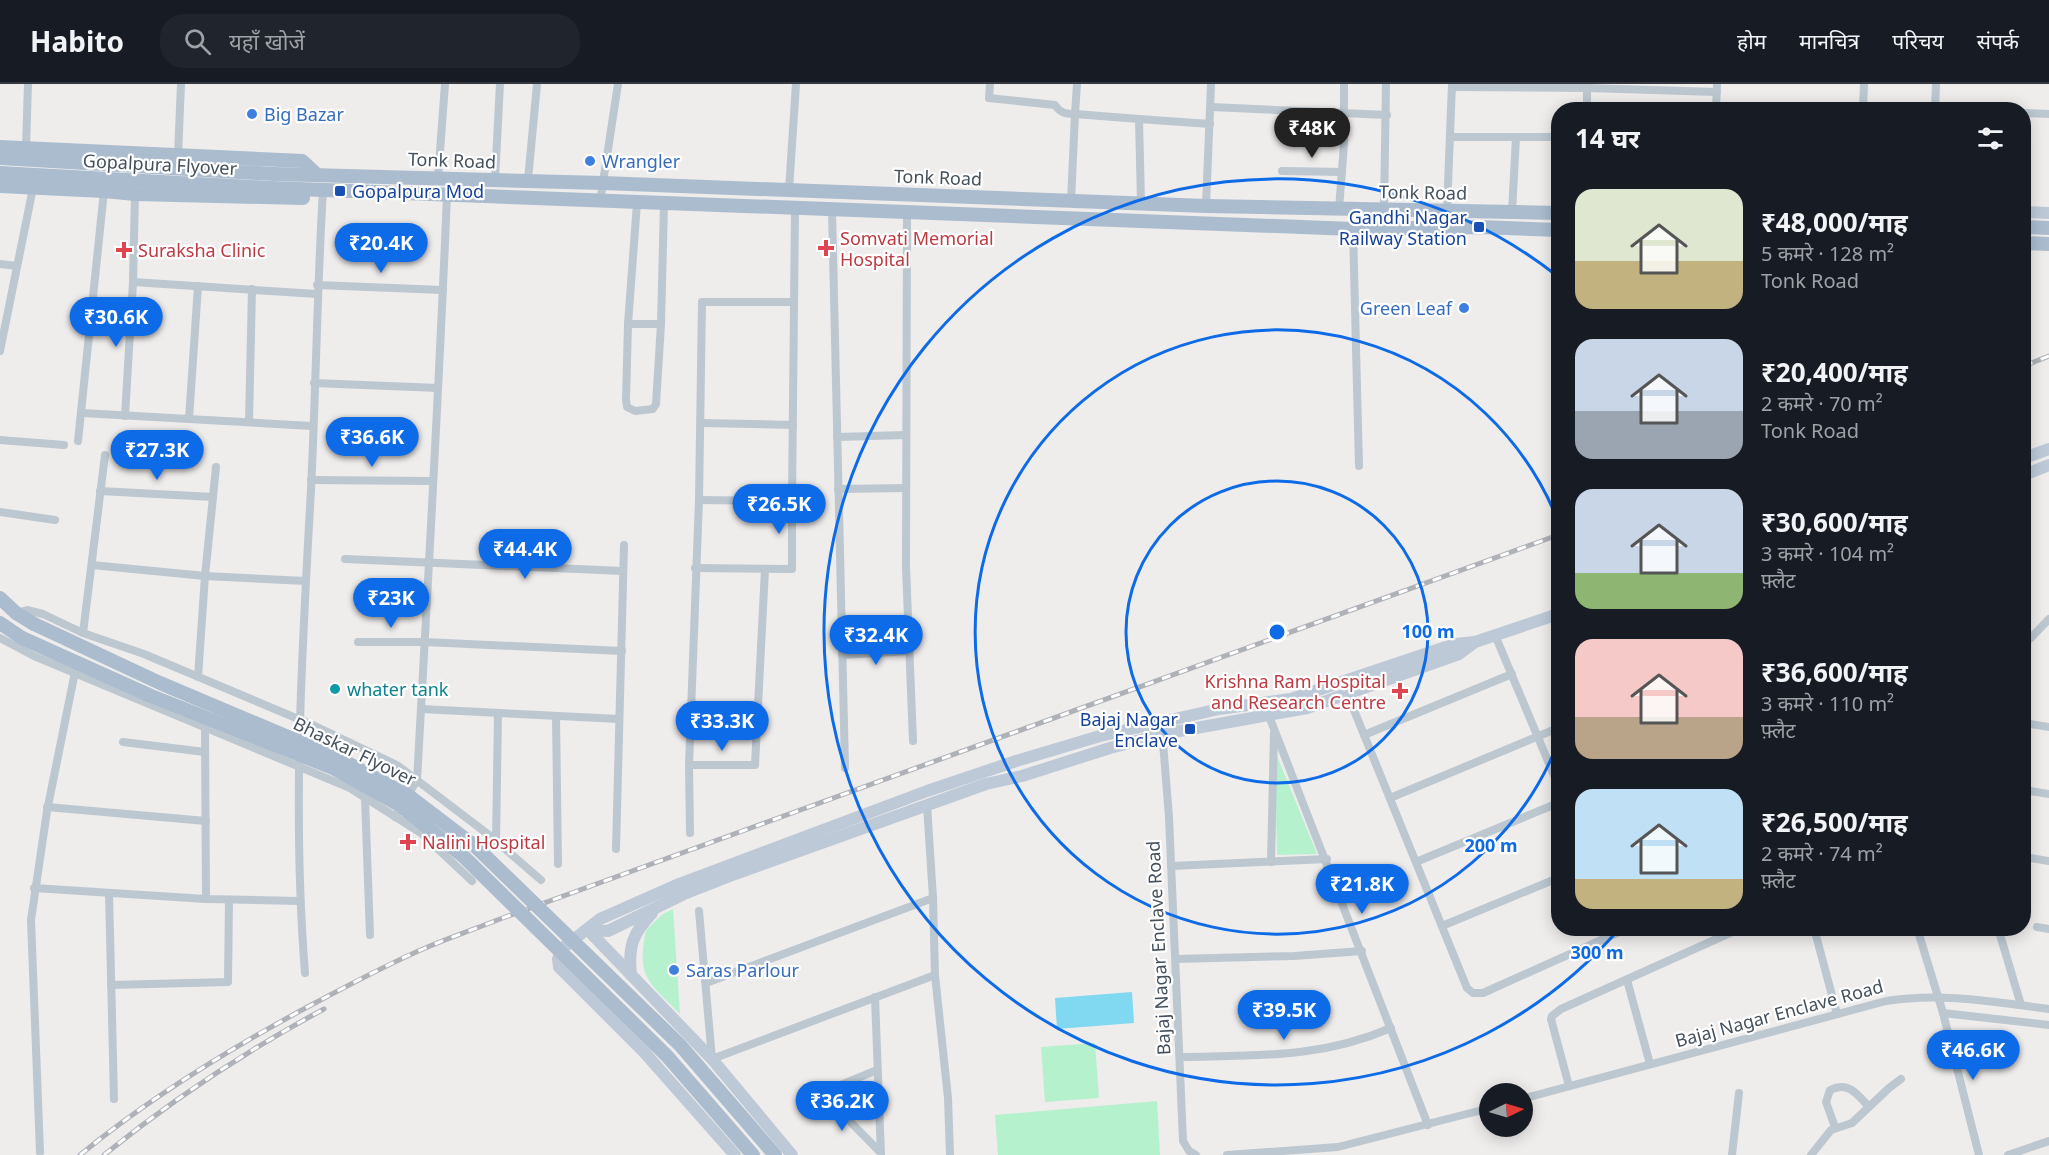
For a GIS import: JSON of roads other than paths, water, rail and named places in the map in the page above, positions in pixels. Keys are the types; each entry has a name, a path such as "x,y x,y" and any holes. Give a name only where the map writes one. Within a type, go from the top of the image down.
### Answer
{"main road":[{"path":"0,147 302,161 316,174"},
{"path":"76,189 77,151"},
{"name":"Gopalpura Flyover","path":"0,158 273,181 321,190"},
{"name":"Gopalpura Flyover","path":"0,173 273,181 316,174"},
{"name":"Tonk Road","path":"316,174 1206,206 1551,213"},
{"path":"0,186 135,194 303,198 321,190"},
{"name":"Tonk Road","path":"321,190 1353,229 1479,227 1551,230"},
{"path":"2031,227 2049,228"},
{"path":"2031,243 2049,244"},
{"name":"Bhaskar Flyover","path":"0,598 16,613 34,624 160,683 340,759 409,796 476,847 680,1045 775,1155"},
{"name":"Bhaskar Flyover","path":"2,632 22,638 151,696 333,768 401,806 463,856 667,1056 753,1155"}],"street":[{"path":"26,148 28,84"},
{"path":"178,155 181,84"},
{"path":"438,177 445,84"},
{"path":"495,179 500,84"},
{"path":"528,180 537,84"},
{"path":"600,202 618,84"},
{"path":"789,190 796,84"},
{"path":"990,84 989,98 1055,105 1058,110 1066,114 1210,124"},
{"path":"1071,201 1077,84"},
{"path":"1206,206 1211,84"},
{"path":"1339,208 1345,114 1344,84"},
{"path":"1384,209 1386,84"},
{"path":"1863,102 1864,84"},
{"path":"1935,102 1936,84"},
{"path":"1447,210 1452,85 1717,88"},
{"path":"1587,86 1587,102"},
{"path":"1211,107 1387,116"},
{"path":"2031,113 2049,114"},
{"path":"1139,119 1141,203"},
{"path":"1450,136 1551,137"},
{"path":"1512,212 1515,137"},
{"path":"1282,171 1342,172"},
{"path":"0,351 2,330 33,188"},
{"path":"305,973 299,901 299,719 311,480 321,190"},
{"path":"78,441 104,191"},
{"path":"124,416 133,282 135,194"},
{"path":"394,817 417,780 447,195"},
{"path":"637,203 628,324 626,400 627,407 635,411 653,409 656,404 664,204"},
{"path":"695,568 792,569 795,209"},
{"path":"832,210 845,768"},
{"path":"2031,212 2049,213"},
{"path":"907,213 906,567 913,741"},
{"path":"1353,229 1359,466"},
{"path":"0,264 17,266"},
{"path":"133,282 252,290 443,290"},
{"path":"189,419 198,286"},
{"path":"249,423 252,290"},
{"path":"690,833 689,765 699,500 702,302 794,302"},
{"path":"628,324 661,324"},
{"path":"314,383 438,388"},
{"path":"81,413 312,426"},
{"path":"700,423 793,425"},
{"path":"837,437 906,435"},
{"path":"0,440 64,445"},
{"path":"2031,455 2049,449"},
{"path":"83,633 105,455"},
{"path":"2031,472 2049,465"},
{"path":"198,677 216,467"},
{"path":"311,480 432,482"},
{"path":"838,489 906,488"},
{"path":"100,491 213,497"},
{"path":"699,500 792,501"},
{"path":"0,512 55,520"},
{"path":"616,849 624,545"},
{"path":"345,559 623,571"},
{"path":"92,565 205,576 306,581"},
{"path":"689,765 755,765 765,569"},
{"path":"16,613 27,610 34,612 83,633 144,654 299,719 397,765 541,880"},
{"path":"588,930 608,931 684,894 735,874 986,784 1022,776 1110,748 1219,709 1291,699 1455,644 1476,642 1551,616"},
{"path":"2031,638 2049,619"},
{"path":"0,649 2,632"},
{"path":"2,632 34,656 350,788 421,833 472,881"},
{"path":"1495,635 1551,768"},
{"path":"358,642 424,642 622,651"},
{"path":"735,1155 644,1052 559,967 558,958 564,947 600,919 679,884 838,823 1016,761 1100,736 1269,716 1307,708 1459,654 1476,642"},
{"path":"842,655 909,651"},
{"path":"40,1152 31,920 47,807 75,672"},
{"path":"1364,735 1512,674"},
{"path":"1347,693 1467,988 1478,994 1608,936"},
{"path":"421,709 619,719"},
{"path":"496,842 498,713"},
{"path":"555,716 558,864"},
{"path":"1269,716 1327,860 1428,1125"},
{"path":"2031,724 2049,727"},
{"name":"Bajaj Nagar Enclave Road","path":"1162,728 1176,959 1183,1141 1189,1151 1196,1155"},
{"path":"1271,862 1274,728"},
{"path":"205,729 206,899"},
{"path":"1390,798 1551,731"},
{"path":"123,742 206,752"},
{"path":"2031,791 2049,794"},
{"path":"365,798 370,935"},
{"path":"927,806 935,975 948,1098 950,1155"},
{"path":"1416,862 1551,806"},
{"path":"47,807 206,821"},
{"path":"2031,858 2049,861"},
{"path":"1171,866 1327,860"},
{"path":"1442,926 1551,881"},
{"path":"34,888 206,899 299,901"},
{"path":"109,892 114,1099"},
{"path":"706,983 933,898"},
{"path":"111,985 228,982 229,900"},
{"path":"631,975 629,957 634,937 645,920 657,908"},
{"path":"699,911 712,1059"},
{"path":"2037,927 2049,929"},
{"path":"588,930 712,1059 792,1155"},
{"path":"1569,1086 1552,1016 1561,1009 1723,936"},
{"path":"1816,936 1837,1014"},
{"path":"1919,936 1943,1013 1978,1155"},
{"path":"2000,936 2020,1005"},
{"path":"1176,959 1294,956 1362,951"},
{"path":"712,1059 935,975"},
{"path":"1627,980 1650,1064"},
{"name":"Bajaj Nagar Enclave Road","path":"1533,1096 1837,1014 1911,997 1938,996 2049,1010"},
{"path":"875,997 881,1154"},
{"path":"1943,1013 2049,1025"},
{"path":"1180,1057 1302,1053 1345,1044 1391,1028"},
{"path":"808,1098 878,1070"},
{"path":"1811,1155 1835,1128 1852,1123 1888,1088 1901,1079"},
{"path":"1835,1128 1826,1102 1830,1090 1844,1086 1853,1089 1869,1107"},
{"path":"821,1092 881,1154"},
{"path":"1732,1155 1739,1093"},
{"path":"1227,1155 1338,1147 1479,1111"},
{"path":"2008,1155 2049,1141"}],"water":[{"path":"1132,992 1134,1023 1057,1029 1055,998"}],"railway":[{"path":"2031,363 2049,356"},
{"path":"80,1155 135,1113 222,1056 340,990 432,945 1551,538"},
{"path":"104,1155 157,1114 211,1077 324,1009"}],"place":[{"name":"Big Bazar","path":"252,114"},
{"name":"Wrangler","path":"590,161"},
{"name":"Gopalpura Mod","path":"340,191"},
{"name":"Gandhi Nagar Railway Station","path":"1479,227"},
{"name":"Somvati Memorial Hospital","path":"826,248"},
{"name":"Suraksha Clinic","path":"124,250"},
{"name":"Green Leaf","path":"1464,308"},
{"name":"whater tank","path":"335,689"},
{"name":"Krishna Ram Hospital and Research Centre","path":"1400,691"},
{"name":"Bajaj Nagar Enclave","path":"1190,729"},
{"name":"Nalini Hospital","path":"408,842"},
{"name":"Saras Parlour","path":"674,970"}]}
